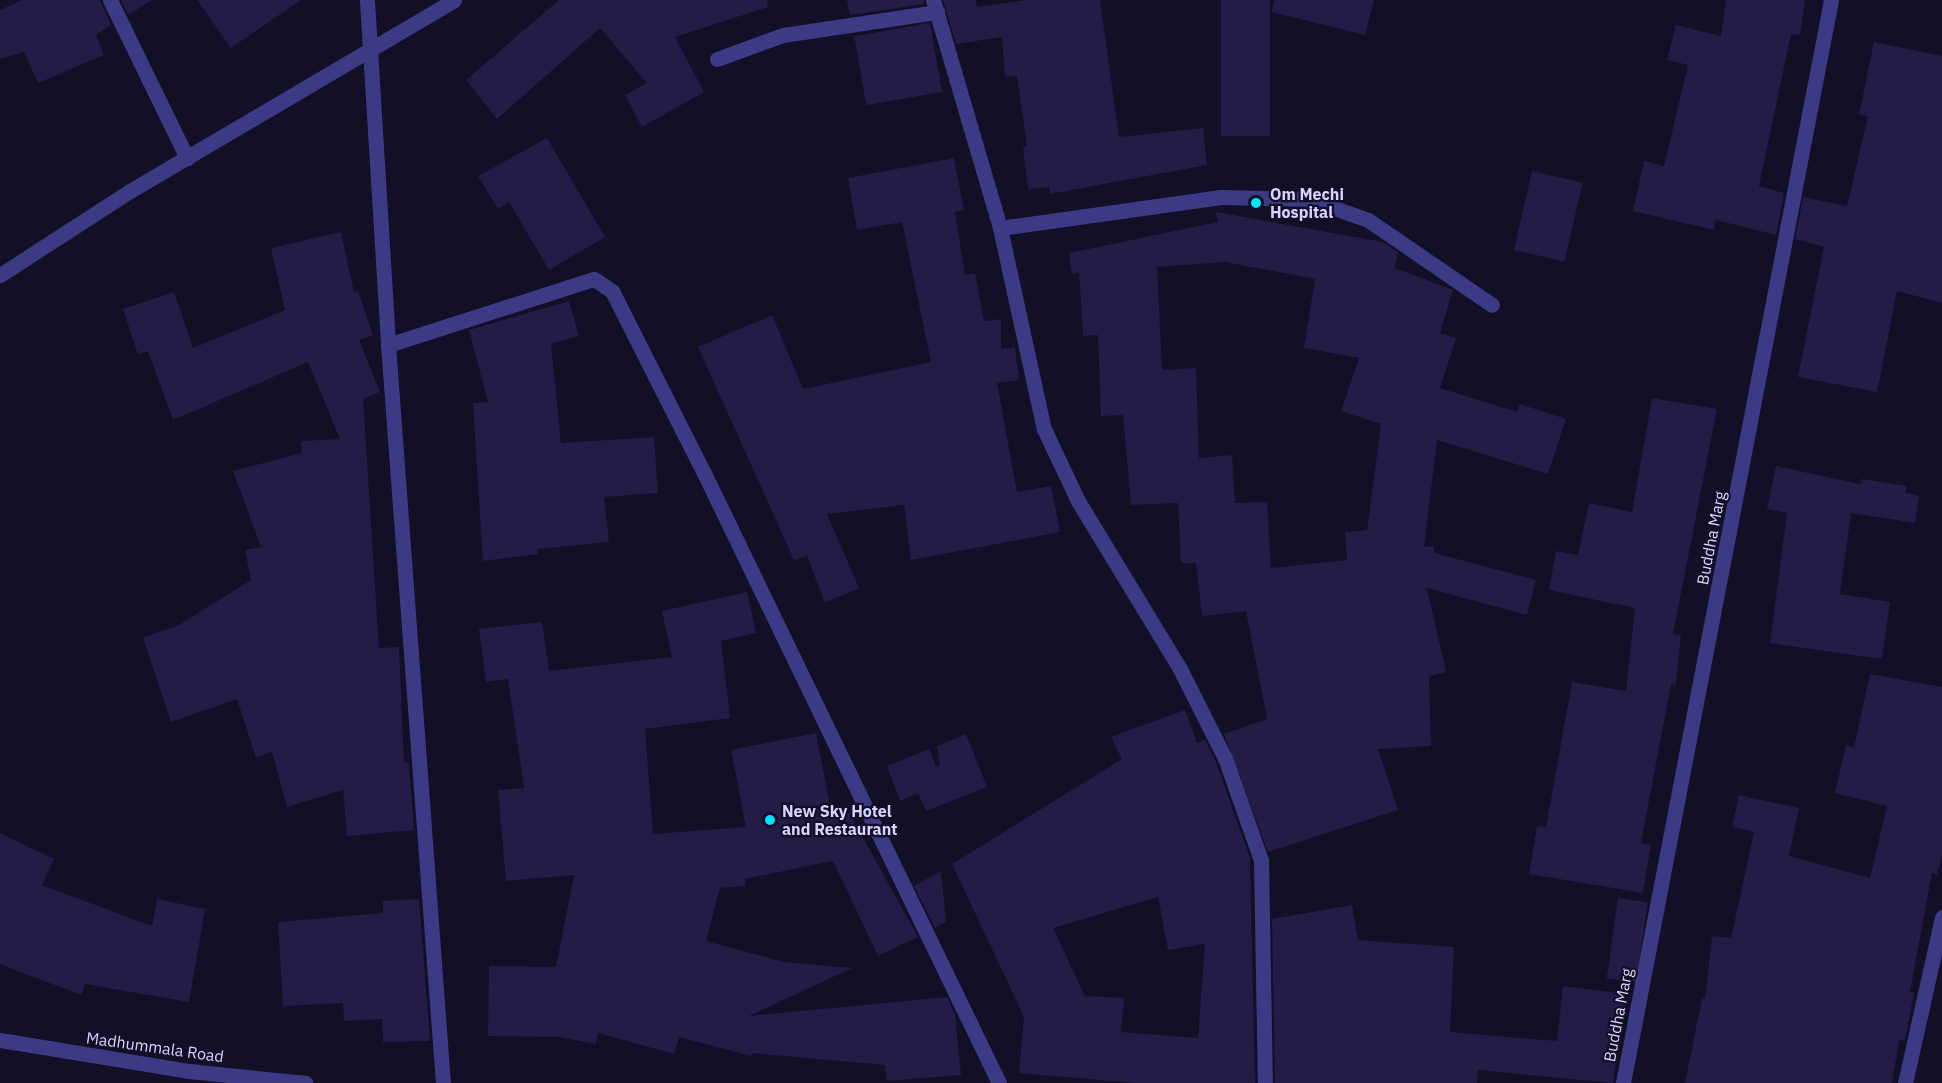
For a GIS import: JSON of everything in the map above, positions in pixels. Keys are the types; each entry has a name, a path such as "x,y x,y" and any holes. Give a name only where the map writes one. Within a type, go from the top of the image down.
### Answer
{"street":[{"path":"110,0 187,158"},
{"path":"367,0 388,345 443,1083"},
{"path":"0,275 187,158 454,0"},
{"name":"Buddha Marg","path":"1623,1083 1831,0"},
{"path":"717,59 783,35 935,6 1000,228 1044,429 1078,501 1180,669 1215,738 1261,860 1265,1083"},
{"path":"1000,228 1221,198 1309,199 1368,220 1492,305"},
{"path":"388,345 594,279 612,291 704,473 999,1083"},
{"path":"1905,1083 1942,917"},
{"name":"Madhummala Road","path":"0,1040 189,1071 305,1083"}],"building":[{"path":"23,0 100,0 111,25 96,35 104,55 38,83 24,52 0,59 0,10"},
{"path":"121,0 152,0 128,15"},
{"path":"197,0 301,0 231,48"},
{"path":"559,0 767,0 768,7 675,37 704,92 642,127 625,95 647,83 600,28 497,119 466,80"},
{"path":"847,0 924,0 924,4 850,15"},
{"path":"943,0 976,0 977,7 1026,0 1100,0 1119,137 1203,128 1207,165 1050,194 1050,187 1028,189 1023,147 1027,146 1017,76 1005,77 1002,37 956,44"},
{"path":"1221,0 1270,0 1270,136 1221,136"},
{"path":"1274,0 1374,0 1365,35 1272,12"},
{"path":"1726,0 1805,0 1800,35 1791,34 1759,186 1784,193 1776,235 1716,220 1714,230 1633,211 1644,161 1664,166 1688,65 1667,60 1676,25 1721,36"},
{"path":"930,23 942,92 866,105 854,36"},
{"path":"1874,42 1942,56 1942,303 1897,291 1877,392 1798,377 1824,247 1795,239 1803,197 1847,206 1868,116 1859,115"},
{"path":"547,138 605,237 549,270 509,202 498,209 478,176"},
{"path":"954,158 964,210 955,212 965,275 975,273 984,321 1001,319 1001,349 1015,347 1019,380 997,383 1017,492 1051,486 1060,532 911,560 904,505 827,514 859,588 825,603 807,556 794,560 698,347 772,315 803,389 931,362 902,222 857,230 848,178"},
{"path":"1532,171 1583,183 1564,262 1514,250"},
{"path":"1216,212 1383,242 1398,252 1395,268 1453,290 1440,333 1456,338 1440,388 1517,412 1520,404 1566,419 1548,474 1437,440 1424,547 1434,546 1434,553 1536,580 1527,615 1427,588 1446,672 1429,676 1431,746 1378,749 1398,810 1268,852 1224,734 1267,719 1246,611 1202,616 1196,563 1181,563 1178,503 1131,505 1123,415 1101,416 1098,335 1083,336 1079,273 1072,274 1069,253 1218,222","holes":["1225,262 1315,279 1304,348 1359,358 1341,411 1381,424 1367,530 1345,532 1347,560 1271,568 1267,502 1235,503 1232,455 1199,458 1196,368 1162,370 1157,267"]},
{"path":"341,232 354,292 358,291 373,335 359,340 380,392 363,399 379,648 399,647 404,763 409,763 414,830 347,836 343,790 287,807 272,752 256,758 237,699 171,722 143,638 179,625 251,580 245,550 261,547 233,471 302,453 301,441 340,439 308,362 173,420 148,351 138,355 123,309 174,292 193,348 285,310 271,248"},
{"path":"569,301 579,336 551,344 561,443 654,437 658,493 604,497 609,542 537,549 538,554 483,561 473,403 488,402 469,330"},
{"path":"1652,398 1717,409 1673,634 1681,635 1676,685 1671,684 1641,843 1651,845 1643,893 1529,874 1537,826 1546,827 1572,682 1626,691 1635,608 1549,590 1556,551 1578,555 1589,503 1632,512"},
{"path":"1776,466 1860,484 1861,479 1907,486 1905,493 1919,496 1915,523 1851,513 1840,594 1890,602 1882,659 1770,643 1787,513 1767,509"},
{"path":"747,592 756,633 721,641 730,718 645,729 653,834 746,827 731,750 816,733 831,811 846,807 918,937 878,956 833,861 745,879 745,886 720,888 706,941 784,962 852,968 749,1016 947,997 955,1015 961,1075 887,1081 885,1065 752,1053 751,1056 679,1037 674,1054 598,1033 596,1044 559,1037 488,1036 489,966 556,967 574,875 506,881 498,790 524,788 508,679 486,682 479,629 542,622 549,671 672,657 662,611"},
{"path":"1870,674 1942,687 1942,855 1937,875 1932,873 1910,992 1914,992 1911,1009 1905,1040 1899,1040 1892,1083 1685,1083 1702,998 1705,999 1712,936 1731,938 1754,832 1732,827 1739,795 1799,808 1789,856 1870,878 1887,806 1835,793 1846,745 1854,747"},
{"path":"1185,710 1197,743 1205,740 1216,762 1250,858 1255,1083 1135,1083 1019,1073 1024,1017 952,864 1122,759 1111,737","holes":["1158,897 1168,950 1205,944 1198,1038 1121,1032 1124,998 1085,996 1053,928"]},
{"path":"966,734 987,787 926,811 918,793 900,801 887,766 929,749 936,766 940,766 937,746"},
{"path":"0,833 54,859 42,885 152,926 157,899 205,909 189,1002 85,984 81,995 0,964"},
{"path":"941,871 946,921 935,928 914,886"},
{"path":"1618,898 1648,902 1636,982 1607,978"},
{"path":"419,899 430,1041 383,1042 382,1019 344,1021 343,1003 283,1006 278,922 383,913 383,901"},
{"path":"1352,905 1358,940 1454,947 1450,1032 1557,1041 1563,986 1626,994 1613,1083 1478,1070 1477,1083 1275,1083 1272,919"}],"place":[{"name":"Om Mechi Hospital","path":"1256,203"},
{"name":"New Sky Hotel and Restaurant","path":"770,820"}]}
